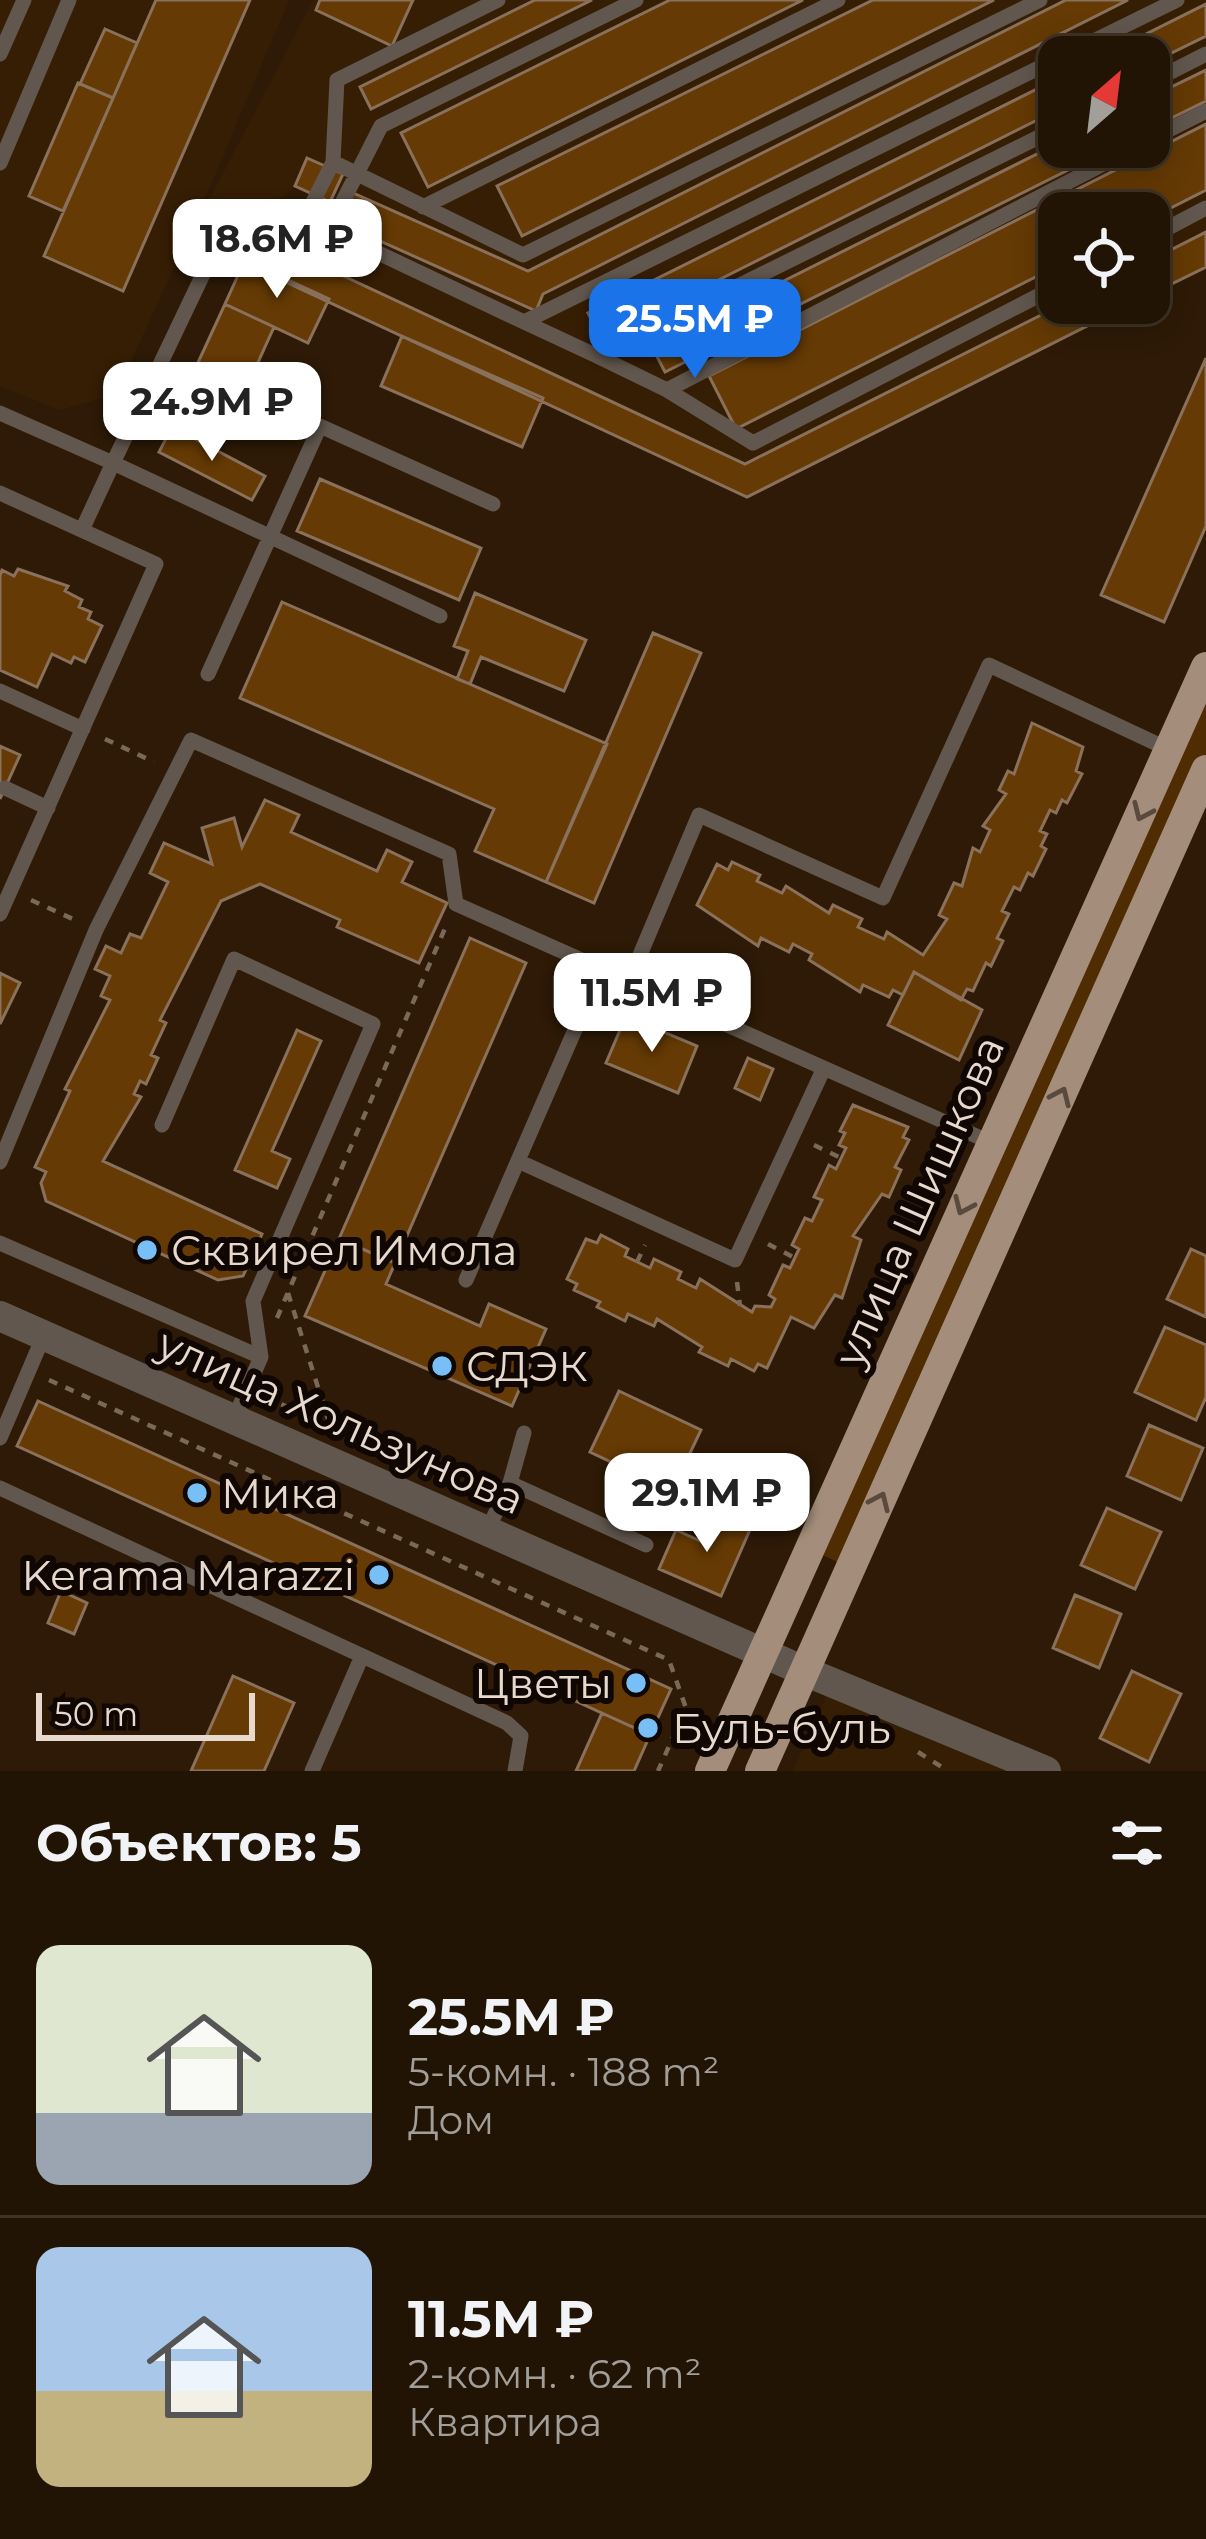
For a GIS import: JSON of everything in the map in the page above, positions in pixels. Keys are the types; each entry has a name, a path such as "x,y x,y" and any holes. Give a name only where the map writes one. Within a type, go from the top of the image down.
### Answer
{"main road":[{"name":"улица Шишкова","path":"710,1771 1206,667"},
{"name":"улица Шишкова","path":"760,1771 1206,770"}],"street":[{"name":"улица Хользунова","path":"0,1316 1008,1764 1046,1771"}],"lane":[{"path":"0,54 24,0"},
{"path":"0,164 69,0"},
{"path":"307,216 333,162 337,80 498,0"},
{"path":"82,530 207,266 307,216 339,209 381,126 636,0"},
{"path":"424,207 838,0"},
{"path":"333,162 523,255 1040,0"},
{"path":"1104,36 1177,0"},
{"path":"1170,72 1206,54"},
{"path":"524,322 1038,69"},
{"path":"1170,129 1206,111"},
{"path":"597,356 1038,137"},
{"path":"667,390 1095,168"},
{"path":"1170,227 1206,208"},
{"path":"351,240 667,390 753,443 1038,295"},
{"path":"0,413 440,616"},
{"path":"208,674 320,426 493,504"},
{"path":"0,494 156,564 48,808 5,888 0,914"},
{"path":"466,1280 591,993 629,981 699,815 883,898 989,665 1170,750"},
{"path":"0,691 83,729"},
{"path":"0,1162 96,930 191,740 449,854 456,904 992,1143"},
{"path":"5,788 48,808"},
{"path":"162,1125 234,959 373,1024 253,1301 261,1357 234,1420"},
{"path":"518,1161 735,1260 824,1068"},
{"path":"0,1243 261,1357"},
{"path":"0,1438 44,1335"},
{"path":"487,1531 510,1483 524,1433"},
{"path":"510,1483 646,1545"},
{"path":"0,1488 507,1724 521,1736 515,1771"},
{"path":"312,1771 362,1657"}],"path":[{"path":"83,729 176,772"},
{"path":"5,888 96,930"},
{"path":"261,1357 456,904"},
{"path":"793,1135 841,1158"},
{"path":"747,1234 795,1258"},
{"path":"288,1293 331,1426 300,1493"},
{"path":"29,1371 669,1660 686,1708 658,1771"},
{"path":"247,1389 416,1464"}],"shaded area":[{"path":"0,0 289,0 185,246 313,0 1206,0 1206,267 1170,285 1170,192 1038,192 1038,324 1091,324 747,497 275,277 288,250 320,265 344,213 295,188 174,268 116,394 60,410 0,386"},
{"path":"1206,667 1206,770 850,1568 808,1548"},
{"path":"826,1696 1009,1771 793,1771"}],"building":[{"path":"156,0 250,0 123,291 44,256"},
{"path":"320,0 413,0 392,46 316,10"},
{"path":"535,0 592,0 371,109 360,87"},
{"path":"670,0 803,0 428,187 401,133"},
{"path":"873,0 994,0 522,236 497,186"},
{"path":"1066,0 1128,0 1056,36 1038,36 1038,45 543,294 536,311 340,223 353,193 528,271"},
{"path":"1206,4 1206,36 1170,54 1170,36 1142,36"},
{"path":"105,29 137,43 113,98 80,84"},
{"path":"1206,70 1206,101 1170,119 1170,88"},
{"path":"78,83 113,98 63,211 29,196"},
{"path":"1038,88 1038,120 601,339 588,313"},
{"path":"1206,124 1206,190 1170,208 1170,192 1072,192 1119,168 1170,168 1170,142"},
{"path":"1038,154 1038,168 1072,168 665,372 652,347"},
{"path":"307,158 343,174 330,202 295,186"},
{"path":"1038,209 1038,276 736,429 709,376"},
{"path":"1206,232 1206,267 1170,285 1170,250"},
{"path":"288,250 745,464 1038,317 1038,324 1091,324 747,497 275,277"},
{"path":"245,260 329,299 308,343 225,304"},
{"path":"225,304 274,327 227,431 177,408"},
{"path":"402,336 543,398 522,447 381,386"},
{"path":"1206,358 1206,526 1164,622 1101,595"},
{"path":"172,427 265,476 252,500 159,452"},
{"path":"320,479 481,548 459,600 297,531"},
{"path":"18,569 68,586 65,591 82,600 79,607 91,612 88,619 102,626 85,662 74,657 71,663 52,654 37,687 0,670 0,576 2,570 14,576"},
{"path":"475,593 586,640 564,691 481,657 470,684 457,679 468,651 454,646"},
{"path":"282,602 607,744 546,882 475,851 494,809 240,698"},
{"path":"653,633 701,653 594,903 546,882"},
{"path":"1032,723 1083,747 1076,771 1082,774 1067,803 1062,800 1056,813 1050,810 1040,831 1047,834 1041,846 1046,849 1033,876 1028,873 1020,890 1014,887 1002,911 1009,914 997,938 1003,941 991,966 986,963 973,991 967,989 961,1000 914,972 903,995 893,990 889,997 863,985 860,992 809,960 812,954 793,944 789,952 761,938 758,946 697,905 717,864 728,870 732,862 760,875 757,881 782,893 786,886 829,913 833,905 862,919 858,927 884,939 887,932 923,955 947,919 939,915 954,883 962,886 973,848 980,852 990,830 983,826 1006,794 999,790 1008,771 1014,774"},
{"path":"0,746 20,755 0,799"},
{"path":"265,800 299,815 291,832 377,871 387,850 412,862 402,882 447,903 419,963 337,927 340,920 260,884 221,901 160,1020 166,1023 151,1055 158,1058 146,1084 140,1081 134,1094 141,1097 103,1161 262,1234 243,1276 218,1280 46,1201 41,1183 46,1172 35,1167 70,1091 65,1089 110,1000 101,996 110,976 95,969 106,946 121,953 130,934 141,938 168,882 150,873 164,843 212,864 202,828 234,818 242,847"},
{"path":"470,938 526,963 395,1263 339,1239"},
{"path":"914,972 982,1010 959,1060 888,1025"},
{"path":"0,973 20,983 0,1024"},
{"path":"626,1016 697,1046 678,1093 606,1063"},
{"path":"297,1030 321,1041 272,1151 290,1159 277,1188 235,1170"},
{"path":"748,1058 773,1069 760,1100 735,1088"},
{"path":"853,1105 908,1127 903,1137 909,1140 895,1167 901,1170 889,1197 882,1194 853,1236 861,1240 842,1298 835,1295 814,1328 791,1317 767,1368 758,1364 754,1371 731,1359 728,1366 699,1352 702,1347 657,1319 654,1326 628,1314 625,1321 597,1307 600,1302 574,1290 577,1284 567,1279 586,1239 597,1243 601,1235 628,1249 625,1256 650,1268 654,1259 681,1272 678,1279 696,1288 700,1279 752,1312 755,1306 771,1307 775,1299 769,1295 783,1265 790,1268 799,1249 792,1245 805,1218 812,1221 822,1200 814,1197 829,1165 836,1169 846,1148 839,1145 845,1133 840,1131"},
{"path":"339,1239 395,1263 386,1284 480,1326 489,1304 546,1329 512,1406 305,1316"},
{"path":"1191,1249 1206,1256 1206,1317 1167,1299"},
{"path":"1165,1327 1206,1345 1206,1397 1196,1420 1135,1392"},
{"path":"619,1391 701,1430 672,1491 590,1452"},
{"path":"38,1401 671,1689 650,1735 17,1446"},
{"path":"1149,1425 1203,1448 1181,1500 1127,1476"},
{"path":"745,1466 773,1478 760,1511 731,1499"},
{"path":"1107,1508 1161,1532 1135,1589 1081,1565"},
{"path":"721,1512 752,1525 721,1596 659,1569 676,1530 707,1544"},
{"path":"61,1591 87,1603 74,1634 48,1623"},
{"path":"1075,1595 1121,1614 1099,1668 1053,1648"},
{"path":"1132,1671 1181,1694 1149,1762 1100,1738"},
{"path":"233,1676 294,1703 264,1771 191,1771"},
{"path":"602,1713 650,1735 634,1771 576,1771"}],"place":[{"name":"Сквирел Имола","path":"147,1250"},
{"name":"СДЭК","path":"442,1366"},
{"name":"Мика","path":"197,1493"},
{"name":"Kerama Marazzi","path":"379,1575"},
{"name":"Цветы","path":"636,1683"},
{"name":"Буль-буль","path":"648,1728"}]}
